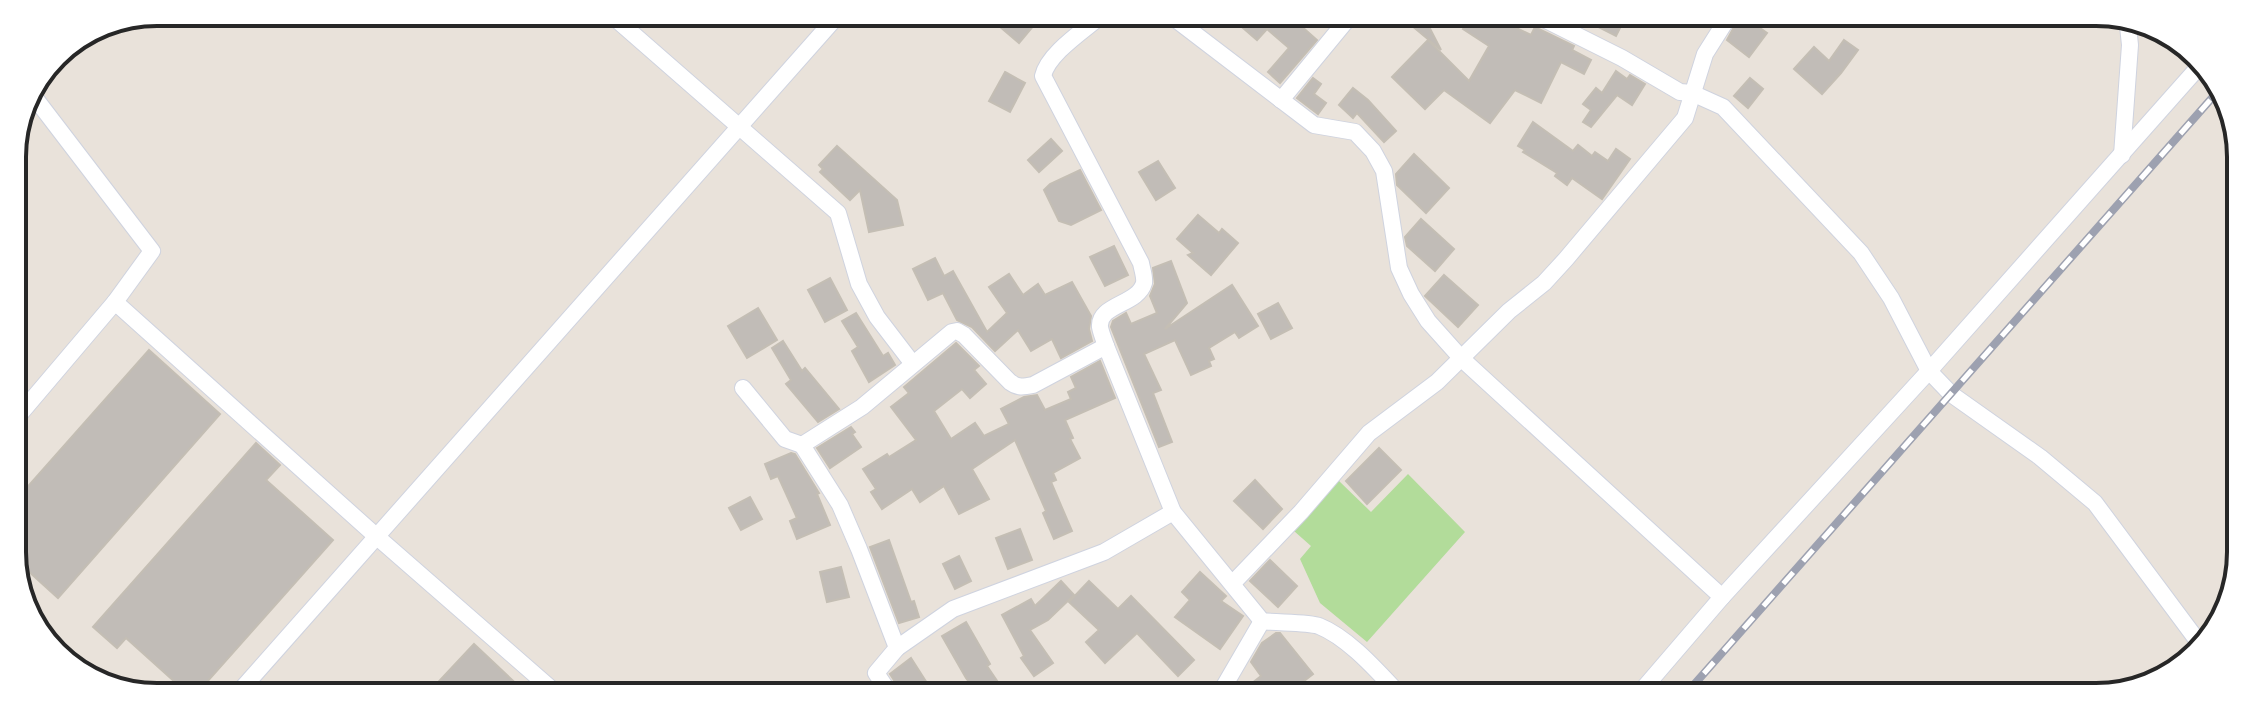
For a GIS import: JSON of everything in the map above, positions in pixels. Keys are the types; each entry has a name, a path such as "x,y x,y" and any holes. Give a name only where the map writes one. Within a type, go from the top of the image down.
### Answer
{"street":[{"path":"624,26 838,213 859,284 877,317 913,364"},
{"path":"247,683 828,26"},
{"path":"1089,26 1056,55 1045,67 1043,76 1141,263 1144,281 1138,295 1113,308 1103,316 1100,325 1173,512 1262,621 1317,625 1370,663 1389,683"},
{"path":"1184,26 1314,125 1355,132 1373,151 1384,171 1399,268 1428,321 1462,359 1722,597"},
{"path":"1281,100 1342,26"},
{"path":"1558,26 1680,92 1692,93 1723,107 1861,253 1891,298 1929,371 1951,394 2040,457 2095,503 2195,637"},
{"path":"1233,583 1301,512 1369,433 1437,382 1566,259 1685,118 1705,54 1723,26"},
{"path":"2122,155 2130,45 2128,30"},
{"path":"1648,683 2195,72"},
{"path":"26,407 115,302 152,251 39,103"},
{"path":"115,302 545,683"},
{"path":"802,445 862,407 952,332 964,335 1017,387 1033,385 1106,346"},
{"path":"743,388 785,439 802,445 840,505 897,648"},
{"path":"883,683 876,673 897,648 953,609 1104,552 1173,512"},
{"path":"1226,683 1262,621"}],"green space":[{"path":"1408,474 1465,532 1367,642 1320,603 1300,559 1311,546 1294,531 1338,480 1371,512"}],"building":[{"path":"999,26 1033,26 1019,43"},
{"path":"1241,26 1301,26 1317,40 1280,83 1268,72 1289,48 1267,29 1257,40"},
{"path":"1412,26 1429,26 1441,50"},
{"path":"1465,26 1512,26 1531,35 1535,27 1574,46 1572,50 1591,60 1584,74 1561,62 1541,103 1515,90 1490,123 1444,90 1425,109 1392,77 1428,40 1469,81 1489,46 1463,29"},
{"path":"1596,26 1621,26 1616,36"},
{"path":"1735,26 1757,26 1767,33 1749,57 1727,40"},
{"path":"1844,40 1858,50 1822,94 1794,69 1814,47 1829,61"},
{"path":"1616,71 1627,79 1630,75 1645,84 1632,105 1617,95 1591,127 1583,122 1591,110 1583,104 1596,88 1602,93"},
{"path":"1005,72 1025,83 1010,112 989,101"},
{"path":"1313,78 1321,84 1314,94 1326,103 1318,114 1297,98"},
{"path":"1750,78 1763,89 1748,108 1734,96"},
{"path":"1353,88 1396,131 1384,142 1357,113 1353,118 1339,105"},
{"path":"1533,122 1573,151 1578,145 1592,156 1595,152 1608,161 1616,149 1630,159 1602,199 1572,178 1567,185 1555,176 1557,173 1523,152 1525,150 1518,146"},
{"path":"1051,139 1062,151 1039,172 1028,160"},
{"path":"837,146 897,200 903,225 869,232 860,190 850,200 820,172 823,169 819,165"},
{"path":"1414,154 1449,188 1426,213 1397,185 1396,174"},
{"path":"1158,161 1175,188 1156,200 1139,172"},
{"path":"1080,170 1101,210 1071,225 1059,221 1044,190"},
{"path":"1198,215 1219,233 1222,229 1238,243 1211,275 1188,255 1193,253 1177,239"},
{"path":"1421,219 1454,249 1435,271 1407,246 1405,237"},
{"path":"1114,246 1128,275 1105,286 1090,257"},
{"path":"935,258 944,276 953,271 987,332 1007,313 989,287 1009,274 1023,295 1038,284 1045,295 1072,282 1091,316 1089,329 1092,341 1061,358 1052,339 1031,351 1018,330 995,351 972,327 957,320 943,293 928,300 913,269"},
{"path":"1171,261 1187,303 1165,329 1232,285 1258,326 1239,338 1235,332 1209,348 1214,359 1209,361 1211,366 1191,375 1175,340 1144,354 1161,390 1153,393 1172,442 1159,447 1111,327 1113,321 1126,313 1131,324 1157,313 1150,296 1155,284 1153,268"},
{"path":"1444,275 1478,305 1458,327 1425,296"},
{"path":"830,278 847,310 825,322 808,290"},
{"path":"1278,303 1292,328 1271,339 1258,314"},
{"path":"758,308 777,340 747,358 728,326"},
{"path":"856,313 883,356 888,353 895,365 869,382 852,351 858,347 842,321"},
{"path":"783,341 802,371 805,368 839,409 818,422 786,384 791,380 772,348"},
{"path":"956,343 979,366 974,370 986,384 970,398 962,389 934,411 951,439 975,423 984,436 1009,424 1001,409 1024,397 1037,395 1045,410 1071,399 1068,392 1076,388 1071,377 1100,361 1115,398 1065,420 1080,458 1053,473 1056,480 1051,482 1072,531 1054,539 1043,513 1046,511 1015,440 972,469 989,499 959,514 944,486 920,502 912,489 882,509 871,492 876,489 863,469 916,440 891,407 909,393 904,387"},
{"path":"149,350 220,414 58,598 28,571 26,488"},
{"path":"851,427 861,447 830,468 817,448"},
{"path":"256,443 280,465 266,480 333,540 206,683 176,683 126,638 117,648 93,627"},
{"path":"1379,448 1401,470 1367,504 1346,481"},
{"path":"795,454 819,493 830,525 797,539 790,521 797,518 778,476 771,479 765,464"},
{"path":"1255,480 1282,509 1263,529 1234,501"},
{"path":"750,497 762,519 741,530 729,508"},
{"path":"1020,529 1032,560 1008,569 996,538"},
{"path":"889,540 919,617 899,623 870,547"},
{"path":"959,556 971,581 955,589 943,564"},
{"path":"1270,560 1297,586 1278,607 1250,581"},
{"path":"841,567 849,597 827,602 820,572"},
{"path":"1200,572 1226,596 1221,601 1243,616 1220,649 1175,617 1190,600 1182,592"},
{"path":"1061,581 1074,595 1048,620 1030,630 1053,663 1034,676 1021,658 1024,656 1002,615 1031,599 1035,606"},
{"path":"1089,581 1118,609 1131,596 1194,660 1178,676 1137,633 1105,663 1086,642 1099,630 1069,602"},
{"path":"966,622 999,683 970,683 942,636"},
{"path":"1280,633 1313,674 1301,683 1252,683 1261,676 1251,662 1262,643"},
{"path":"474,644 515,683 437,683"},
{"path":"911,658 927,683 896,683 890,674"}],"railway":[{"path":"1695,683 2212,98"}]}
